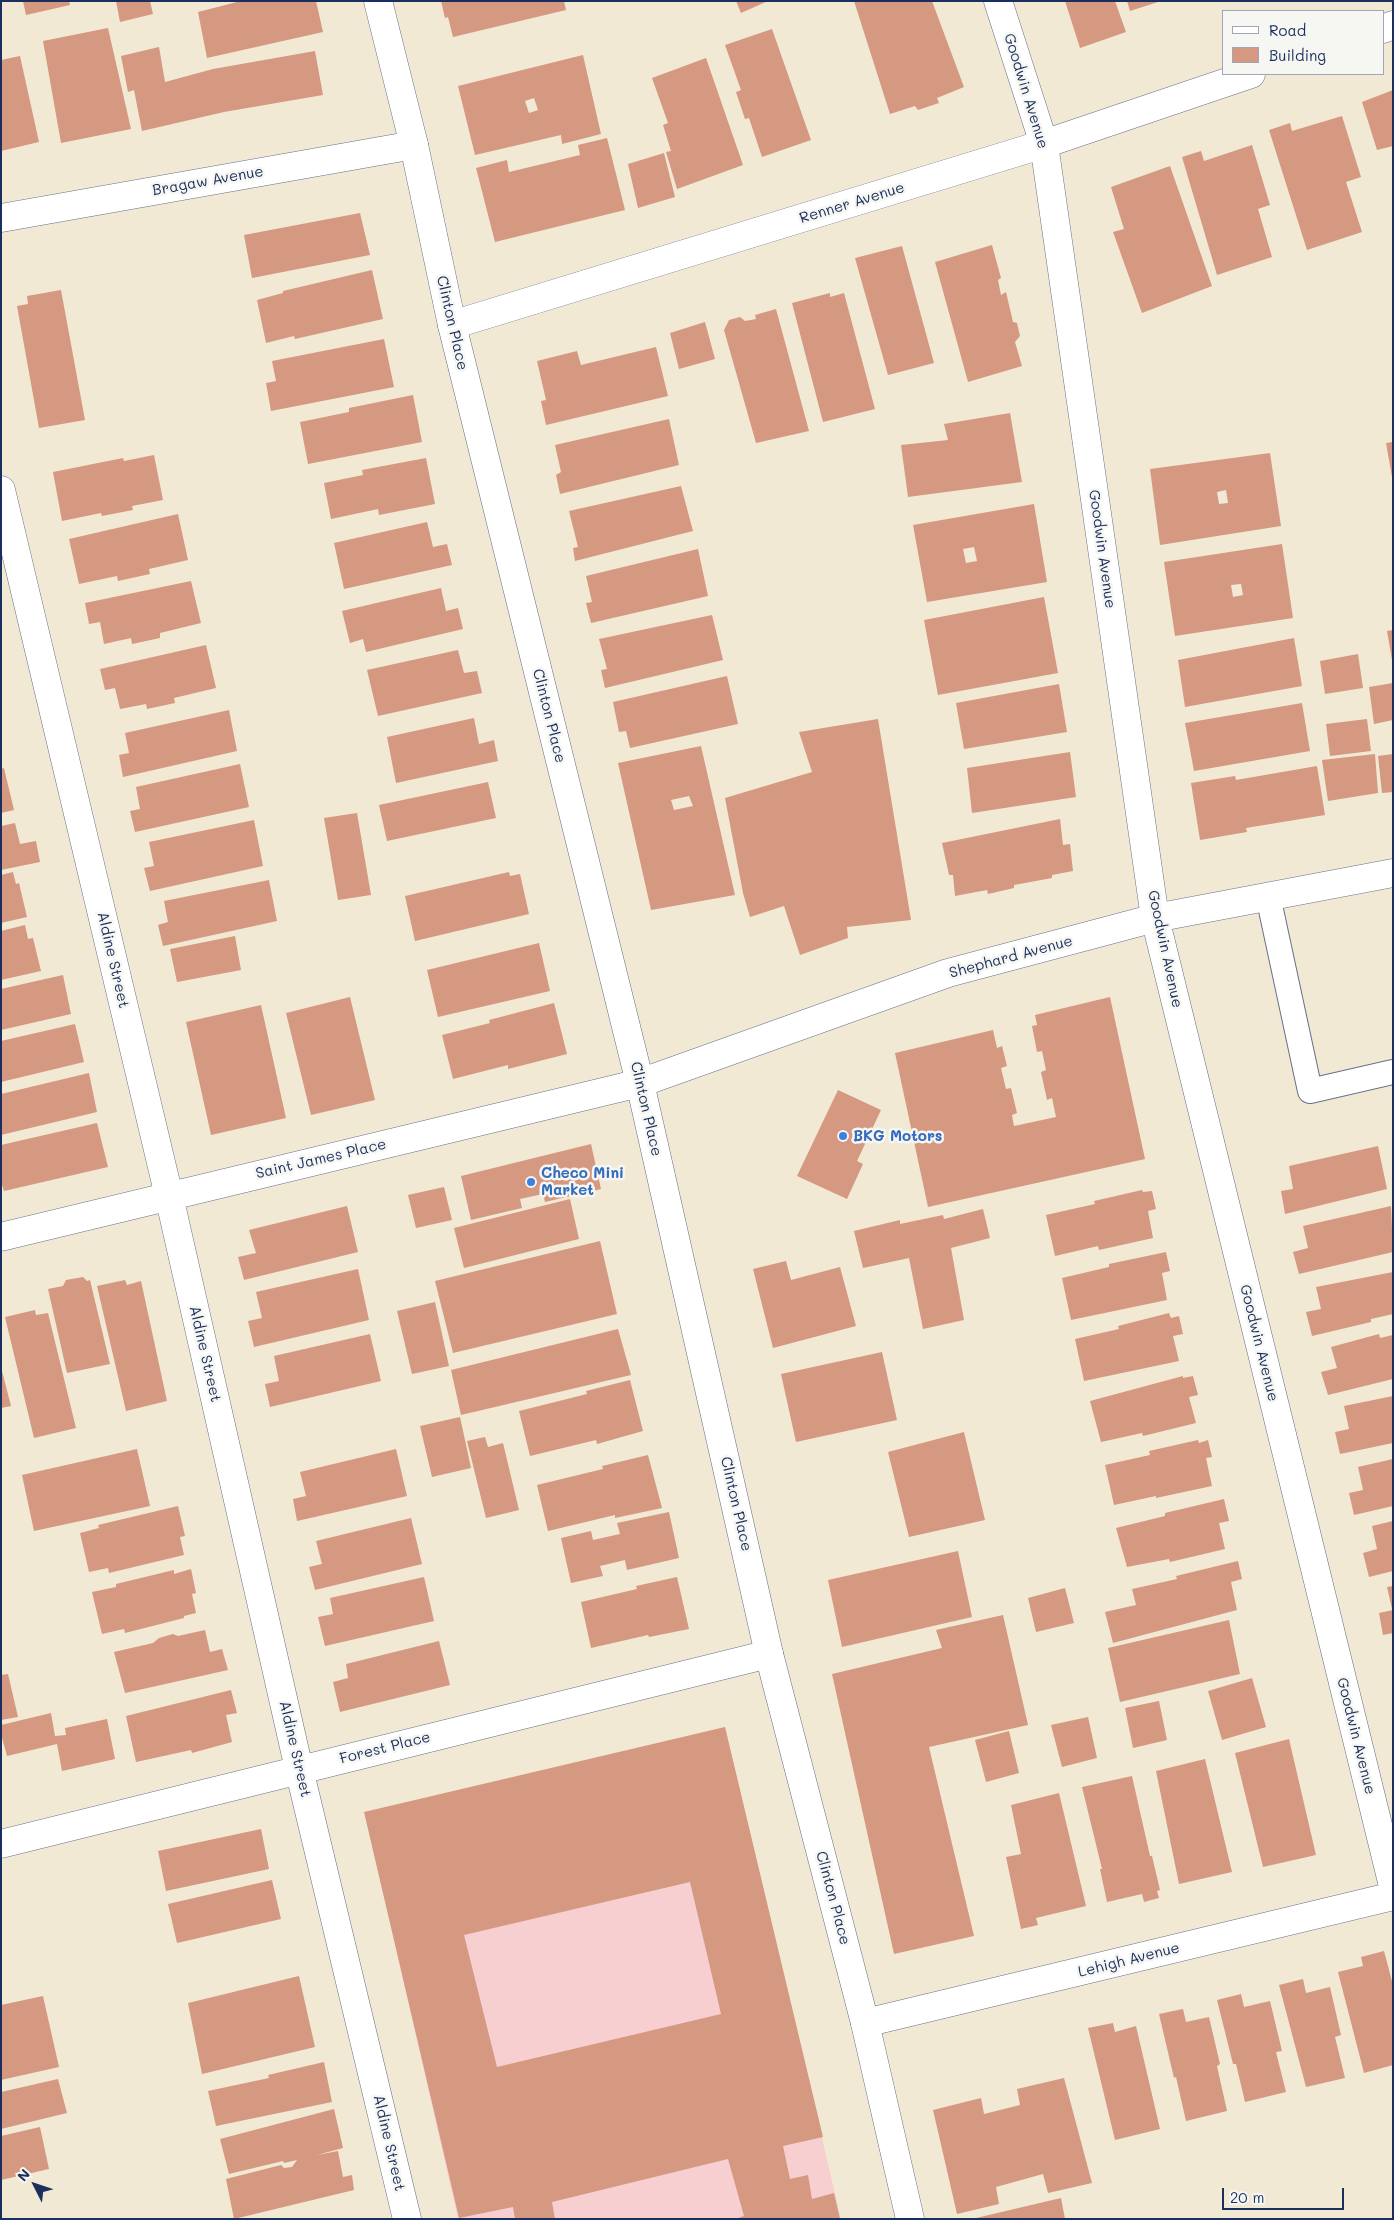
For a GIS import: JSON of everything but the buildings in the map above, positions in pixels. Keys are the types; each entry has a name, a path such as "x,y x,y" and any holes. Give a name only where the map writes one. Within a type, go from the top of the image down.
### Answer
{"street":[{"name":"Clinton Place","path":"378,1 414,145 452,325 640,1082 769,1654 865,2024 910,2219"},
{"name":"Goodwin Avenue","path":"998,1 1044,144 1155,918 1393,1886"},
{"name":"Renner Avenue","path":"452,325 1044,144 1247,75"},
{"name":"Bragaw Avenue","path":"1,218 414,145"},
{"name":"Aldine Street","path":"1,490 169,1196 299,1769 408,2219"},
{"name":"Shephard Avenue","path":"640,1082 948,973 1155,918 1393,873"},
{"name":"Saint James Place","path":"1,1237 640,1082"},
{"name":"Forest Place","path":"1,1844 769,1654"},
{"name":"Lehigh Avenue","path":"865,2024 1393,1896"}],"lane":[{"path":"1268,896 1310,1091 1393,1072"}],"shaded area":[{"path":"725,1727 841,2219 458,2219 366,1818"}],"place":[{"name":"BKG Motors","path":"843,1136"},
{"name":"Checo Mini Market","path":"531,1182"}]}
